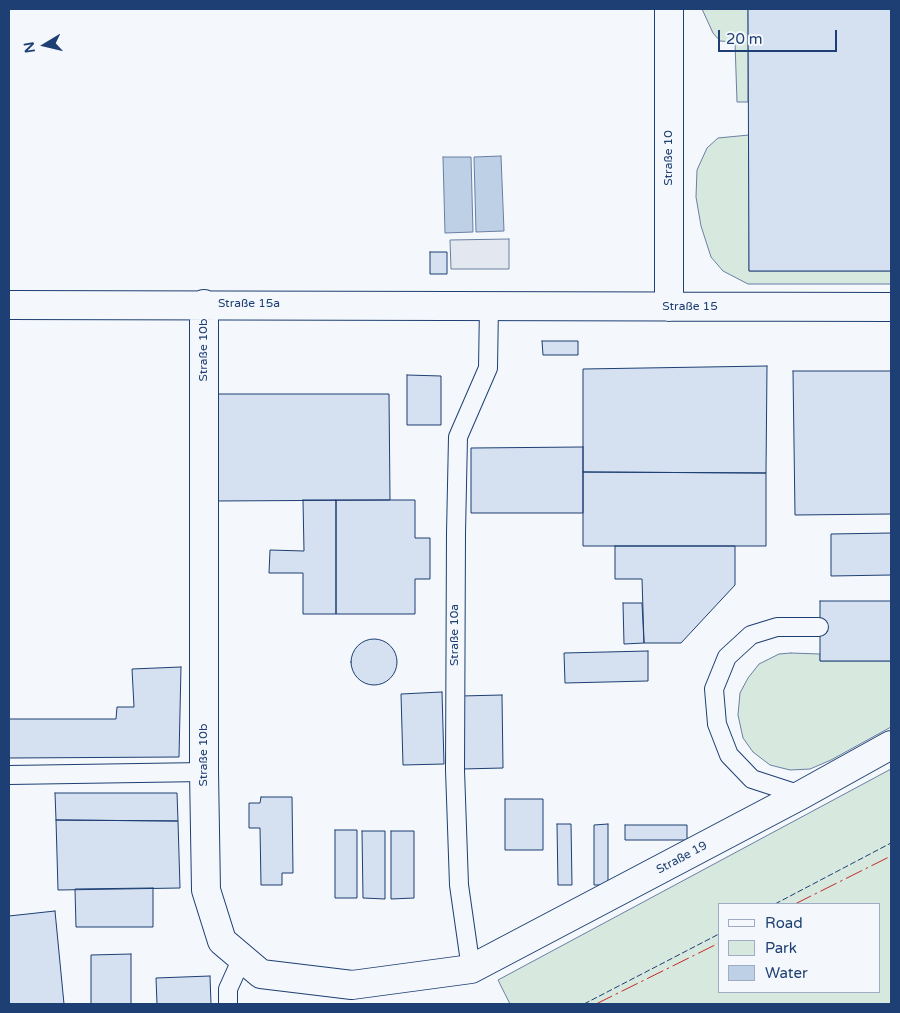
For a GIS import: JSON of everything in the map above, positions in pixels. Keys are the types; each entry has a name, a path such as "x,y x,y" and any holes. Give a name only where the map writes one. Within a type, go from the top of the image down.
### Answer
{"street":[{"name":"Straße 10","path":"669,9 669,307"},
{"name":"Straße 10b","path":"204,304 204,772 206,890 222,941 261,974 352,985 471,969"},
{"name":"Straße 15a","path":"9,305 489,305"},
{"name":"Straße 15","path":"489,305 669,307 891,306"},
{"name":"Straße 19","path":"471,969 801,795 891,745"}],"lane":[{"name":"Straße 10a","path":"471,969 459,885 455,770 458,437 488,368 489,305"},
{"path":"801,795 752,779 729,755 717,724 714,688 726,657 751,635 777,627 819,627"},
{"path":"9,775 204,772"},
{"path":"228,1004 228,990 242,958"}],"green space":[{"path":"702,9 748,9 748,102 737,102 735,42 720,41 713,33"},
{"path":"749,135 749,271 891,271 891,284 748,284 723,271 711,257 701,226 696,197 697,170 707,148 718,138"},
{"path":"779,654 820,654 820,661 891,661 891,727 831,760 810,769 790,770 770,765 753,752 743,738 738,715 740,693 748,678 759,664"},
{"path":"891,769 891,1004 510,1004 498,980"}],"shaded area":[{"path":"509,239 509,269 451,269 450,240"}],"water":[{"path":"501,156 504,231 476,232 474,157"},
{"path":"443,157 471,157 473,232 445,233"}],"building":[{"path":"748,9 891,9 891,271 749,271"},
{"path":"430,252 447,252 447,274 430,274"},
{"path":"542,341 578,341 578,355 543,355"},
{"path":"767,366 766,473 583,472 583,369"},
{"path":"793,371 891,371 891,514 795,515"},
{"path":"407,375 441,376 441,425 407,425"},
{"path":"212,394 389,394 390,500 212,501"},
{"path":"583,447 583,513 471,513 471,448"},
{"path":"583,472 766,473 766,546 583,546"},
{"path":"303,500 336,500 336,614 303,614 303,573 269,573 270,550 304,551"},
{"path":"336,500 415,500 415,538 430,538 430,579 415,579 415,614 336,614"},
{"path":"891,533 891,575 831,576 831,534"},
{"path":"615,546 735,546 735,585 681,643 644,643 642,579 615,579"},
{"path":"820,601 891,601 891,661 820,661"},
{"path":"623,603 642,603 644,643 624,644"},
{"path":"374,639 387,643 393,649 397,662 393,675 387,681 374,685 361,681 355,675 351,662 355,649 361,643"},
{"path":"648,651 648,681 565,683 564,653"},
{"path":"181,667 179,757 9,758 9,719 116,719 117,707 134,707 132,669"},
{"path":"442,692 444,764 403,765 401,694"},
{"path":"502,695 503,768 462,769 461,696"},
{"path":"55,793 177,793 178,821 56,820"},
{"path":"261,797 292,797 293,873 282,873 282,885 261,885 260,828 249,828 249,803 260,803"},
{"path":"505,799 543,799 543,850 505,850"},
{"path":"56,820 178,821 180,888 58,890"},
{"path":"557,824 571,824 572,885 558,885"},
{"path":"608,824 608,885 594,885 594,825"},
{"path":"625,825 687,825 687,840 625,840"},
{"path":"335,830 357,830 357,898 335,898"},
{"path":"362,831 385,831 385,899 363,898"},
{"path":"391,831 414,831 414,898 391,899"},
{"path":"153,888 153,927 76,927 75,889"},
{"path":"55,911 64,1004 9,1004 9,916"},
{"path":"131,954 131,1004 91,1004 91,955"},
{"path":"210,976 211,1004 157,1004 156,978"}],"fence":[{"path":"777,903 891,843"},
{"path":"584,1004 718,935"}],"power":[{"path":"797,903 891,856"},
{"path":"596,1004 718,943"}]}
